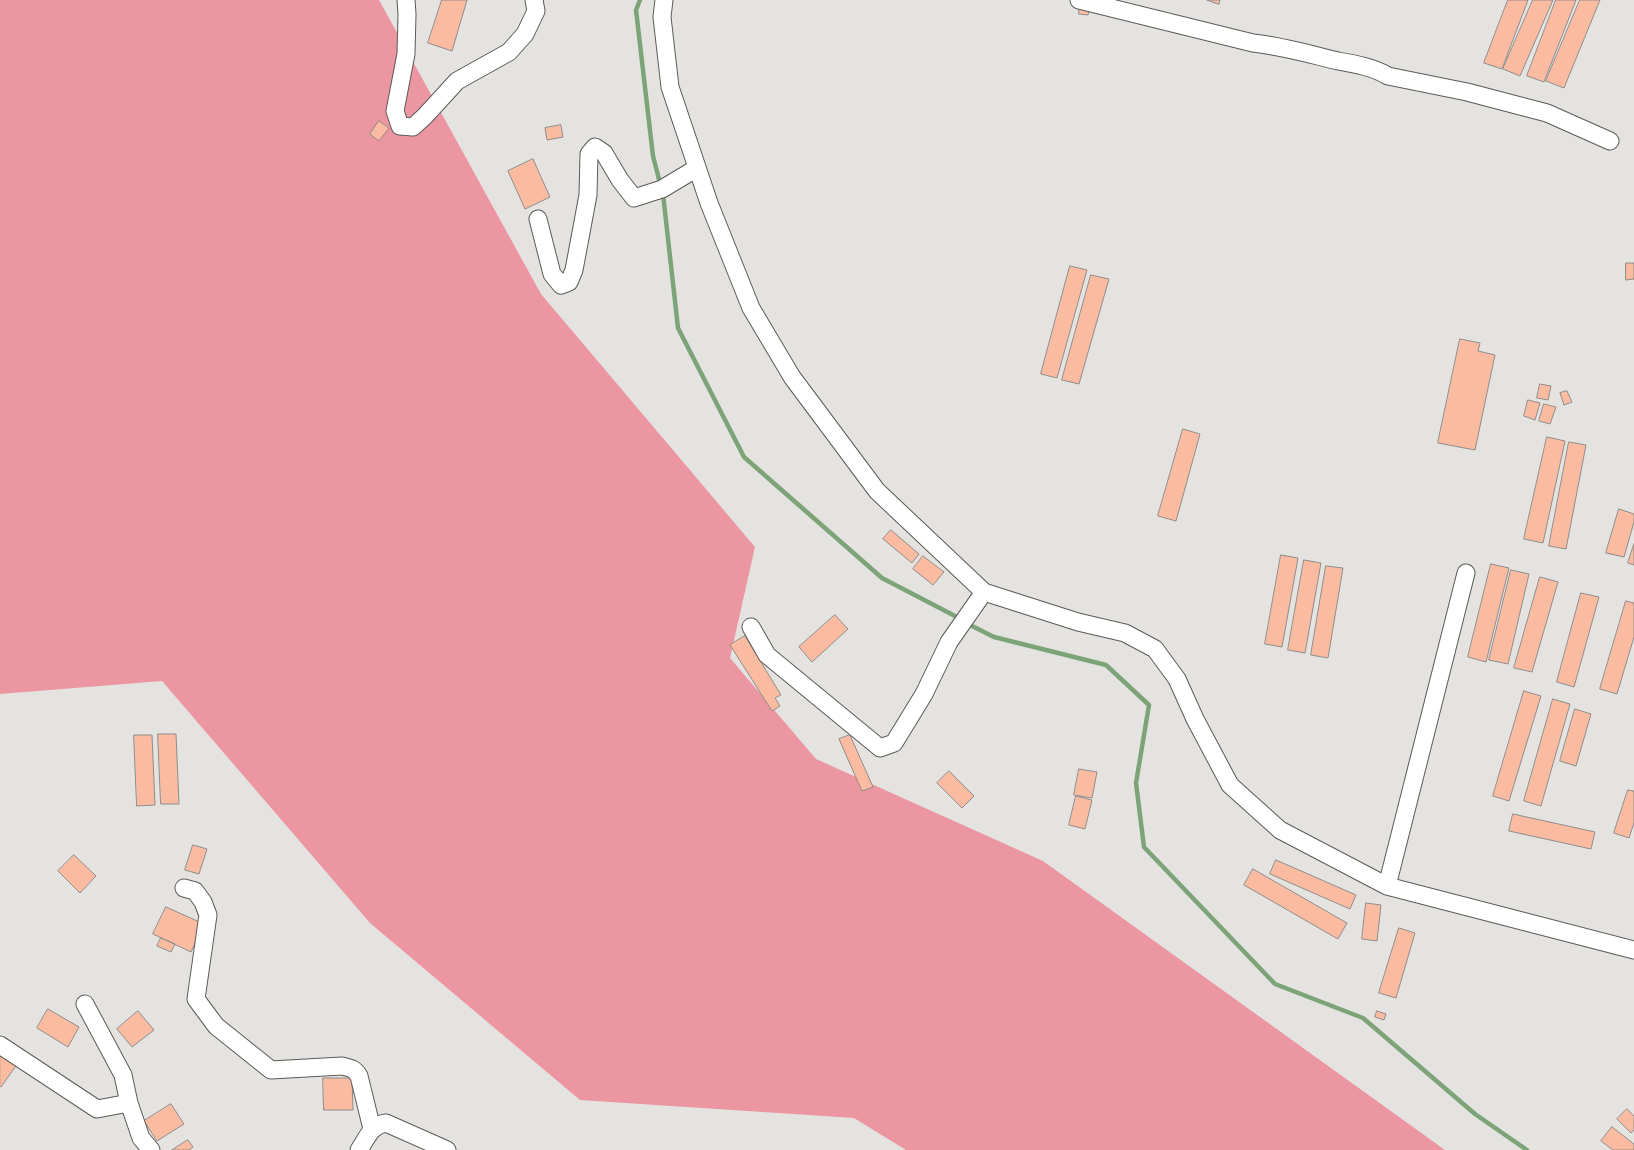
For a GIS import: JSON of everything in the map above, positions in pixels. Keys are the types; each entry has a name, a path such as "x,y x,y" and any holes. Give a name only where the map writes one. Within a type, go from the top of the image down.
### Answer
{"street":[{"path":"406,0 406,54 395,111 400,126 413,127 457,81 509,52 525,34 536,11 534,0"},
{"path":"664,0 662,17 670,87 709,203 751,308 792,377 877,491 984,592 1078,622 1125,633 1155,649 1177,679 1195,720 1230,786 1280,830 1387,886 1634,950"},
{"path":"1079,0 1253,43 1277,46 1352,64 1379,71 1388,76 1468,92 1547,113 1610,142"},
{"path":"538,219 552,274 560,284 569,282 574,270 588,195 590,154 595,147 604,152 620,180 634,198 662,189 697,168"},
{"path":"1387,886 1466,573"},
{"path":"751,627 767,655 880,748 894,743 924,694 949,642 984,592"},
{"path":"184,888 195,891 203,902 208,915 196,999 216,1026 271,1070 342,1066 353,1068 359,1076 372,1129"},
{"path":"85,1004 123,1075 129,1103 141,1138 151,1150"},
{"path":"0,1045 97,1109 129,1103"},
{"path":"359,1150 372,1129 378,1125 386,1123 447,1150"}],"shaded area":[{"path":"0,0 379,0 541,294 755,547 730,658 816,759 1043,861 1445,1150 906,1150 854,1118 580,1100 370,923 162,681 0,694"}],"building":[{"path":"442,0 467,0 452,51 428,43"},
{"path":"1207,0 1220,0 1219,4"},
{"path":"1508,0 1528,0 1502,69 1484,63"},
{"path":"1533,0 1553,0 1520,76 1503,69"},
{"path":"1556,0 1576,0 1544,82 1527,76"},
{"path":"1580,0 1600,0 1564,88 1546,81"},
{"path":"1080,3 1090,5 1088,15 1079,14"},
{"path":"379,121 389,128 379,141 370,134"},
{"path":"561,125 563,137 547,140 545,128"},
{"path":"533,159 550,197 525,209 508,171"},
{"path":"1626,263 1634,263 1634,279 1626,280"},
{"path":"1070,266 1087,270 1057,378 1041,374"},
{"path":"1091,275 1109,279 1079,384 1062,380"},
{"path":"1460,339 1480,343 1478,351 1495,355 1475,450 1438,443"},
{"path":"1540,384 1551,386 1548,400 1537,398"},
{"path":"1567,391 1572,402 1564,405 1560,393"},
{"path":"1528,400 1540,403 1535,420 1524,416"},
{"path":"1544,404 1556,407 1550,424 1539,421"},
{"path":"1183,429 1200,434 1176,521 1158,516"},
{"path":"1547,437 1565,441 1543,543 1524,539"},
{"path":"1569,442 1586,445 1566,549 1549,546"},
{"path":"1619,509 1634,514 1634,522 1624,557 1606,553"},
{"path":"891,530 919,554 912,563 883,539"},
{"path":"1634,544 1634,565 1628,563"},
{"path":"1281,555 1298,558 1282,647 1265,644"},
{"path":"923,556 944,572 933,585 913,569"},
{"path":"1304,560 1321,563 1305,653 1288,650"},
{"path":"1491,564 1509,568 1486,662 1468,657"},
{"path":"1326,566 1343,568 1328,658 1311,655"},
{"path":"1511,570 1529,574 1508,664 1489,660"},
{"path":"1540,577 1558,582 1532,672 1514,668"},
{"path":"1581,593 1599,597 1574,687 1557,682"},
{"path":"1626,601 1634,603 1634,637 1617,694 1600,689"},
{"path":"835,615 848,629 812,662 799,647"},
{"path":"745,636 781,695 775,698 780,706 772,711 730,645"},
{"path":"1524,691 1541,696 1509,801 1493,796"},
{"path":"1553,699 1570,704 1541,806 1524,801"},
{"path":"1575,709 1591,714 1576,766 1560,761"},
{"path":"158,734 176,734 179,804 161,804"},
{"path":"134,735 152,735 155,805 137,806"},
{"path":"850,735 873,787 862,791 839,739"},
{"path":"1079,769 1097,772 1092,798 1074,795"},
{"path":"949,771 974,796 962,808 937,783"},
{"path":"1628,790 1634,791 1634,823 1629,838 1614,833"},
{"path":"1076,796 1092,800 1085,829 1069,825"},
{"path":"1513,814 1595,832 1591,849 1509,831"},
{"path":"193,845 207,849 199,874 185,870"},
{"path":"74,855 96,876 80,893 58,871"},
{"path":"1276,860 1356,895 1350,909 1270,874"},
{"path":"1253,869 1347,923 1338,939 1244,885"},
{"path":"1366,903 1381,905 1377,941 1362,939"},
{"path":"166,907 204,924 191,952 153,934"},
{"path":"1399,928 1415,933 1396,998 1379,993"},
{"path":"161,938 175,944 171,952 157,946"},
{"path":"48,1009 79,1027 68,1047 37,1028"},
{"path":"138,1011 154,1030 132,1047 117,1029"},
{"path":"1377,1011 1386,1014 1384,1020 1375,1017"},
{"path":"0,1050 18,1063 1,1087 0,1086"},
{"path":"323,1078 352,1078 353,1110 324,1110"},
{"path":"171,1104 184,1124 157,1141 144,1121"},
{"path":"1627,1109 1634,1116 1634,1130 1631,1133 1617,1119"},
{"path":"1612,1127 1634,1144 1634,1150 1613,1150 1601,1141"},
{"path":"188,1140 193,1147 189,1150 172,1150"}],"waterway":[{"path":"640,0 636,10 653,156 660,183"},
{"path":"663,194 678,328 744,457 882,578 955,616"},
{"path":"970,625 994,637 1106,665 1149,705 1136,783 1144,847 1275,984 1363,1018 1475,1114 1527,1150"}]}
